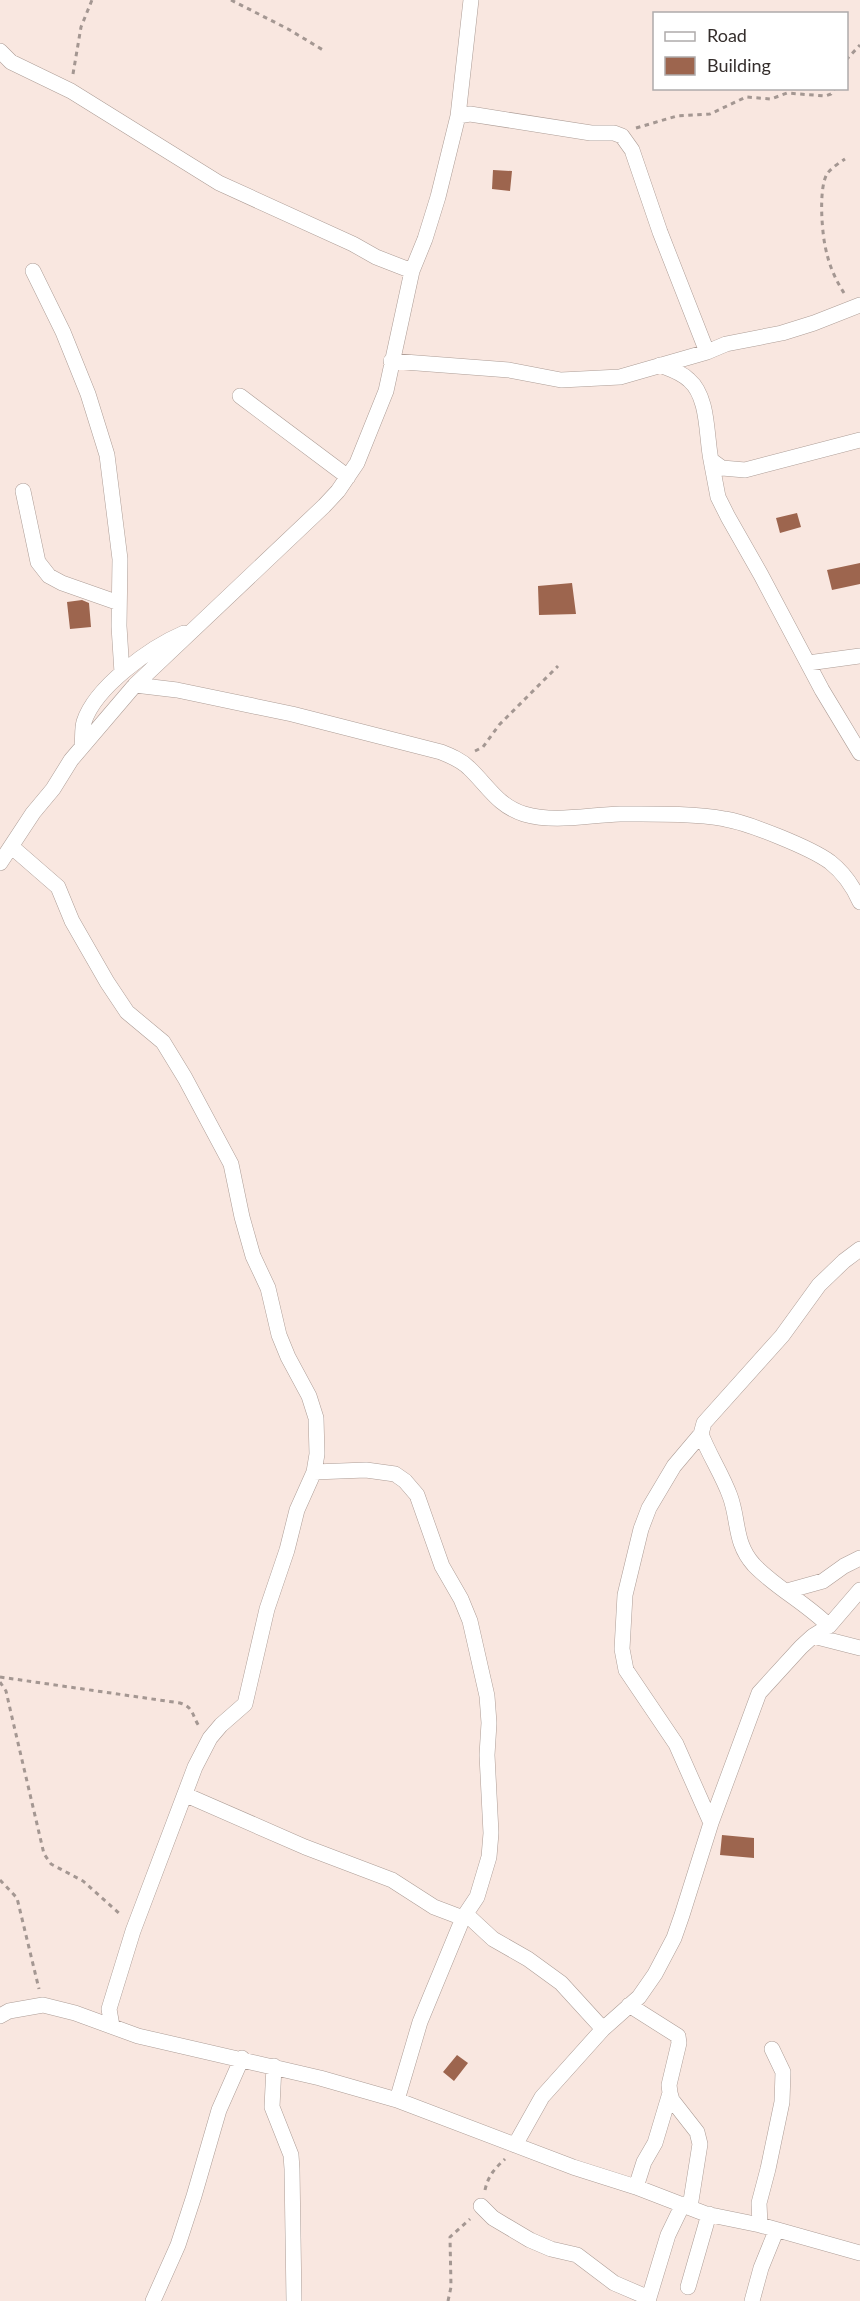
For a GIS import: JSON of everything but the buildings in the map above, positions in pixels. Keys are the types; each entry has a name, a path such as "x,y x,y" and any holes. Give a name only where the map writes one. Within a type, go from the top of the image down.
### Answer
{"street":[{"path":"0,863 23,827 53,789 82,746 135,685 308,522 338,491 357,463 386,391 412,271 435,207 458,116 469,1"},
{"path":"0,51 11,62 71,90 219,183 353,244 376,257 412,271"},
{"path":"458,116 470,114 591,133 614,133 622,136 632,150 660,232 707,352"},
{"path":"33,272 63,332 103,439 115,510 120,559 122,673"},
{"path":"391,361 509,370 561,380 620,378 707,352 726,344 782,333 856,307"},
{"path":"660,365 677,372 690,381 701,397 718,497 808,663 860,753"},
{"path":"240,396 348,477"},
{"path":"711,460 722,468 745,470 860,440"},
{"path":"23,491 38,562 44,571 62,583 119,603"},
{"path":"82,746 83,724 88,712 102,693 122,673 163,643 192,630"},
{"path":"808,663 860,656"},
{"path":"135,685 177,690 292,714 391,738 453,757 470,769 498,801 524,814 548,819 619,814 702,817 725,819 757,828 830,862 851,884 860,902"},
{"path":"12,847 58,887 72,921 107,982 127,1012 163,1042 231,1164 253,1256 268,1288 279,1335 313,1405 317,1434 314,1472 297,1510 287,1550 267,1609 245,1704 210,1737 195,1767 133,1931 109,2009 112,2026"},
{"path":"711,1823 676,1743 626,1670 622,1649 625,1594 640,1529 649,1508 674,1466 700,1434 704,1423 782,1336 819,1285 860,1249"},
{"path":"700,1434 731,1499 736,1530 746,1552 771,1582 811,1608 829,1626"},
{"path":"314,1472 366,1470 395,1474 405,1481 417,1495 442,1566 461,1599 470,1622 487,1696 489,1857 483,1883 464,1916 420,2022 398,2100"},
{"path":"787,1592 823,1581 860,1558"},
{"path":"515,2145 542,2097 603,2028 639,1996 674,1938 711,1823 759,1694 783,1664 813,1636 829,1626 860,1590"},
{"path":"813,1636 860,1648"},
{"path":"186,1795 305,1847 392,1880 434,1907 464,1916 493,1939 528,1959 561,1983 603,2028"},
{"path":"0,2016 9,2011 43,2005 138,2036 242,2058 398,2100 573,2167 709,2214 760,2225 860,2253"},
{"path":"481,2206 493,2218 530,2240 551,2249 577,2255 614,2283 648,2299 668,2235 687,2205 700,2150 699,2137 672,2100 670,2093 669,2085 679,2043 678,2036 629,2005"},
{"path":"760,2225 759,2203 782,2102 783,2072 772,2049"},
{"path":"153,2301 178,2245 219,2110 242,2058"},
{"path":"274,2066 272,2107 291,2156 294,2301"},
{"path":"636,2187 644,2162 655,2143 670,2093"},
{"path":"688,2287 709,2214"},
{"path":"752,2301 760,2268 776,2231"}],"path":[{"path":"71,90 81,27 92,0"},
{"path":"231,0 323,50"},
{"path":"848,58 860,45"},
{"path":"614,133 677,116 711,114 746,97 771,99 787,93 825,96 834,90"},
{"path":"845,159 829,171 824,181 823,235 827,255 838,283 856,307"},
{"path":"453,757 483,747 499,725 558,666"},
{"path":"0,1677 180,1703 192,1710 196,1723 210,1737"},
{"path":"0,1682 6,1691 44,1854 51,1864 74,1876 104,1898 133,1931"},
{"path":"0,1880 17,1898 43,2005"}]}
